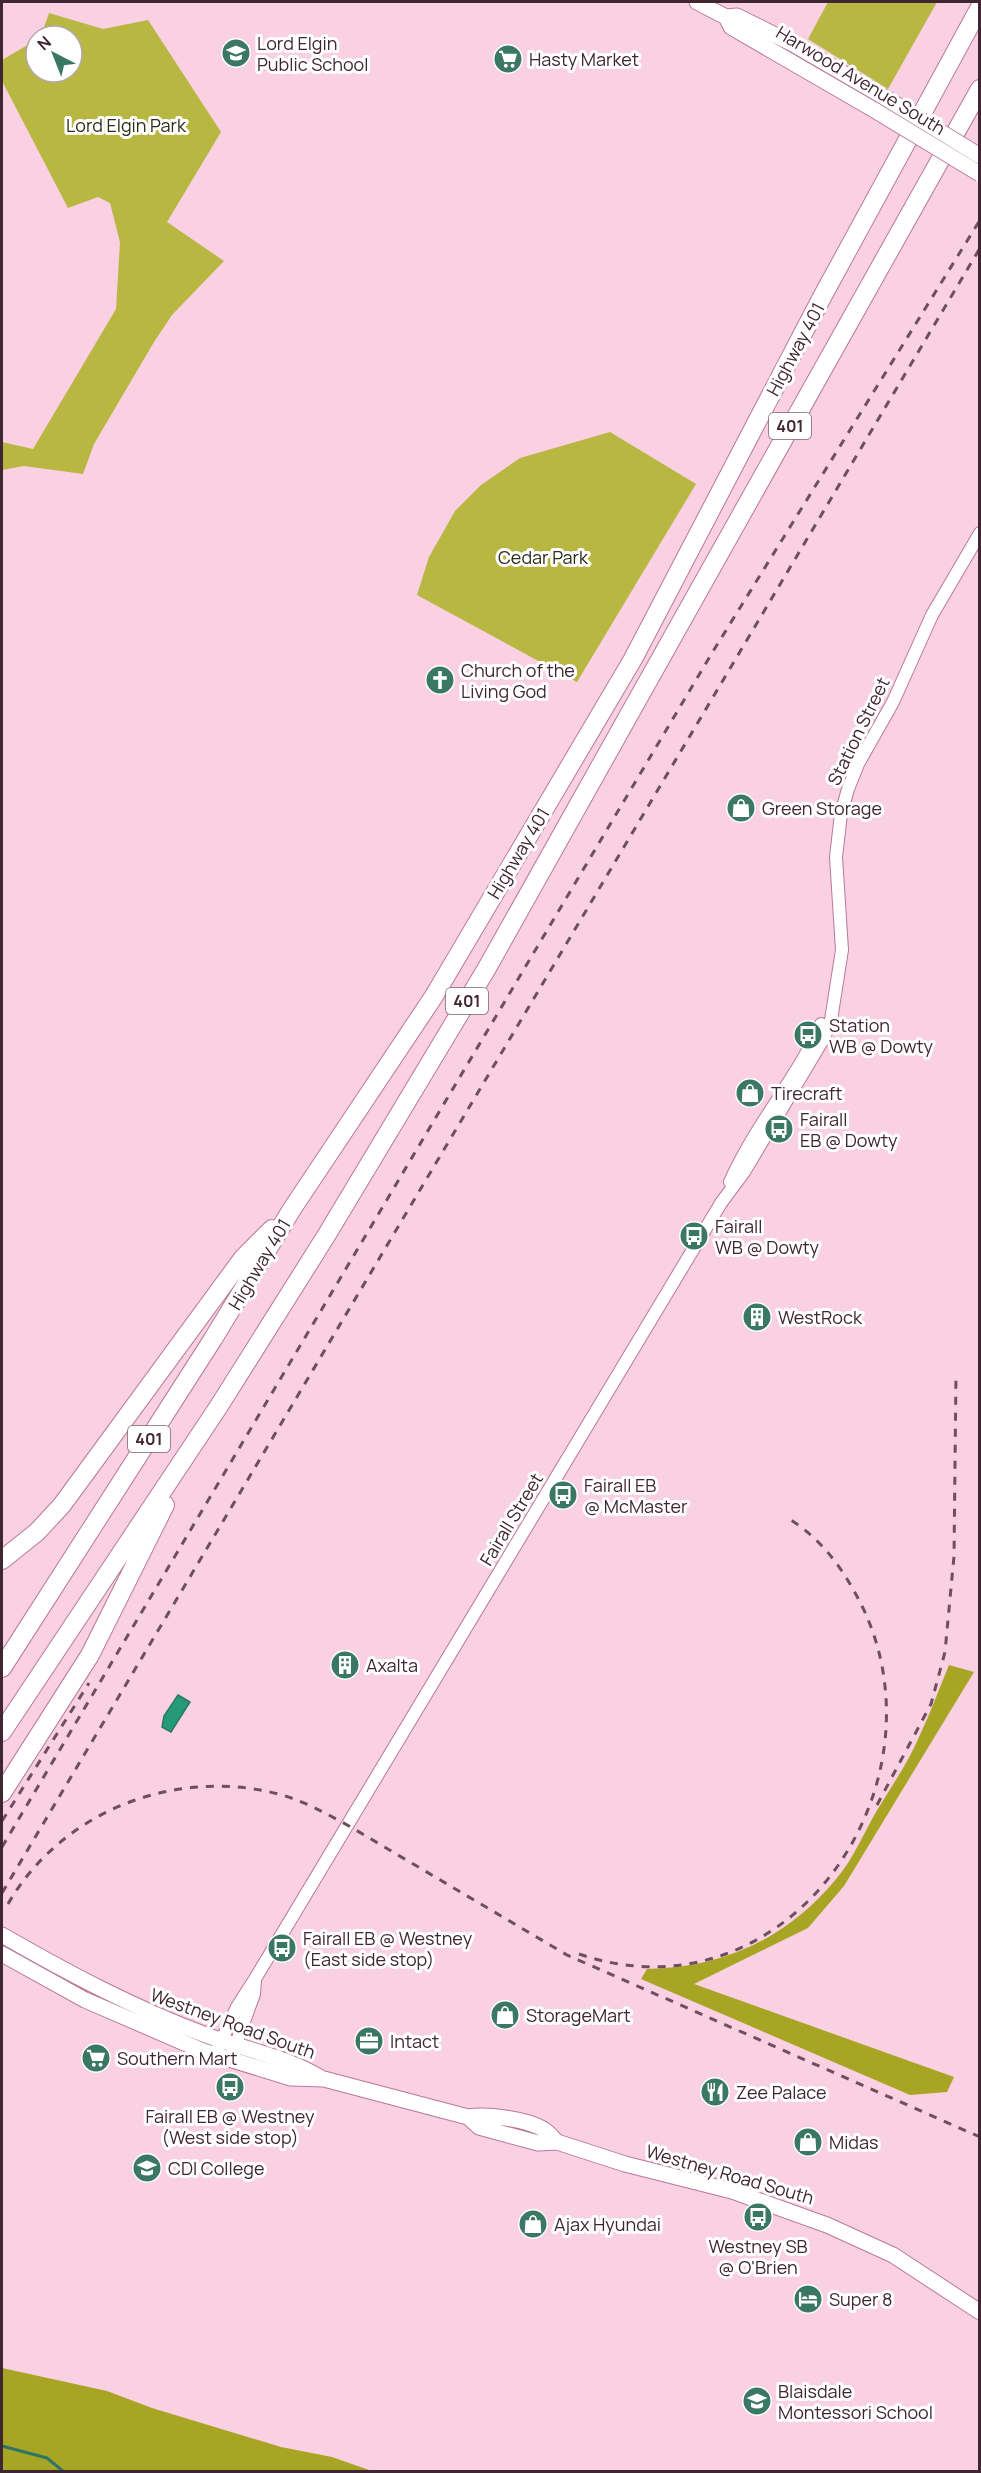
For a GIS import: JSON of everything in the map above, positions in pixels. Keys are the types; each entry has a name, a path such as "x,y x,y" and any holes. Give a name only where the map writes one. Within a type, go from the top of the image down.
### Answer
{"highway":[{"name":"Highway 401","path":"2,1668 213,1339 292,1209 434,996 633,659 821,299 980,7"},
{"name":"Highway 401","path":"2,1732 219,1406 326,1236 487,968 979,89"},
{"path":"2,1560 37,1532 62,1505 243,1258 292,1209"},
{"path":"2,1793 90,1655 175,1486 219,1406"}],"main road":[{"name":"Harwood Avenue South","path":"697,2 726,17 737,16 774,35 884,97 980,156"},
{"name":"Harwood Avenue South","path":"726,17 730,27 980,174"},
{"name":"Westney Road South","path":"2,1935 105,1992 229,2043 297,2063 324,2079"},
{"name":"Westney Road South","path":"2,1954 84,2000 156,2033 222,2057 291,2078 324,2079 468,2117 486,2114 543,2129 557,2142 625,2164 732,2191 827,2224 893,2255 980,2312"}],"street":[{"name":"Station Street","path":"801,1080 831,1020 842,950 836,857 841,814 846,797 858,764 893,702 919,641 980,533"},
{"name":"Station Street","path":"721,1203 757,1129 806,1053 834,998"},
{"name":"Fairall Street","path":"222,2057 254,1995 255,1979 721,1203 744,1172 801,1080"}],"green space":[{"path":"828,2 937,2 888,89 808,39"},
{"name":"Lord Elgin Park","path":"49,13 103,29 148,20 221,132 167,222 224,261 172,315 154,342 94,444 83,474 24,466 2,470 2,442 33,449 116,309 120,242 110,203 98,197 68,208 2,81 2,60 24,47 24,84 84,84 84,24 45,24"},
{"name":"Cedar Park","path":"610,432 696,484 577,682 417,595 429,557 455,511 481,485 520,458"}],"shaded area":[{"path":"949,1665 974,1672 844,1886 808,1928 694,1984 954,2077 947,2092 910,2095 641,1979 647,1969 702,1963 752,1946 775,1933 818,1899 848,1863 905,1766"},
{"path":"178,1695 190,1702 171,1732 162,1727 164,1716"},
{"path":"2,2368 107,2391 152,2408 281,2447 332,2457 372,2471 2,2471"}],"waterway":[{"path":"2,2446 47,2458 64,2472"}],"railway":[{"path":"2,1847 712,653 980,220"},
{"path":"2,1893 980,248"},
{"path":"877,1805 931,1704 945,1652 954,1556 956,1374"},
{"path":"579,1954 655,1967 724,1955 784,1922 832,1873 867,1813 885,1744 883,1673 860,1602 846,1577 820,1543 786,1517"},
{"path":"2,1821 89,1683"},
{"path":"8,1904 31,1871 59,1843 91,1821 126,1803 164,1792 203,1787 243,1788 282,1795 308,1805 349,1826 567,1955 980,2137"}],"place":[{"name":"Lord Elgin Public School","path":"236,53"},
{"name":"Hasty Market","path":"508,59"},
{"name":"Church of the Living God","path":"440,680"},
{"name":"Green Storage","path":"741,808"},
{"name":"Station WB @ Dowty","path":"808,1035"},
{"name":"Tirecraft","path":"750,1093"},
{"name":"Fairall EB @ Dowty","path":"779,1129"},
{"name":"Fairall WB @ Dowty","path":"694,1236"},
{"name":"WestRock","path":"757,1317"},
{"name":"Fairall EB @ McMaster","path":"563,1495"},
{"name":"Axalta","path":"345,1665"},
{"name":"Fairall EB @ Westney (East side stop)","path":"282,1948"},
{"name":"StorageMart","path":"505,2015"},
{"name":"Intact","path":"369,2041"},
{"name":"Southern Mart","path":"96,2058"},
{"name":"Fairall EB @ Westney (West side stop)","path":"230,2087"},
{"name":"Zee Palace","path":"715,2092"},
{"name":"Midas","path":"808,2142"},
{"name":"CDI College","path":"147,2168"},
{"name":"Westney SB @ O'Brien","path":"758,2217"},
{"name":"Ajax Hyundai","path":"533,2224"},
{"name":"Super 8","path":"808,2299"},
{"name":"Blaisdale Montessori School","path":"757,2401"}]}
